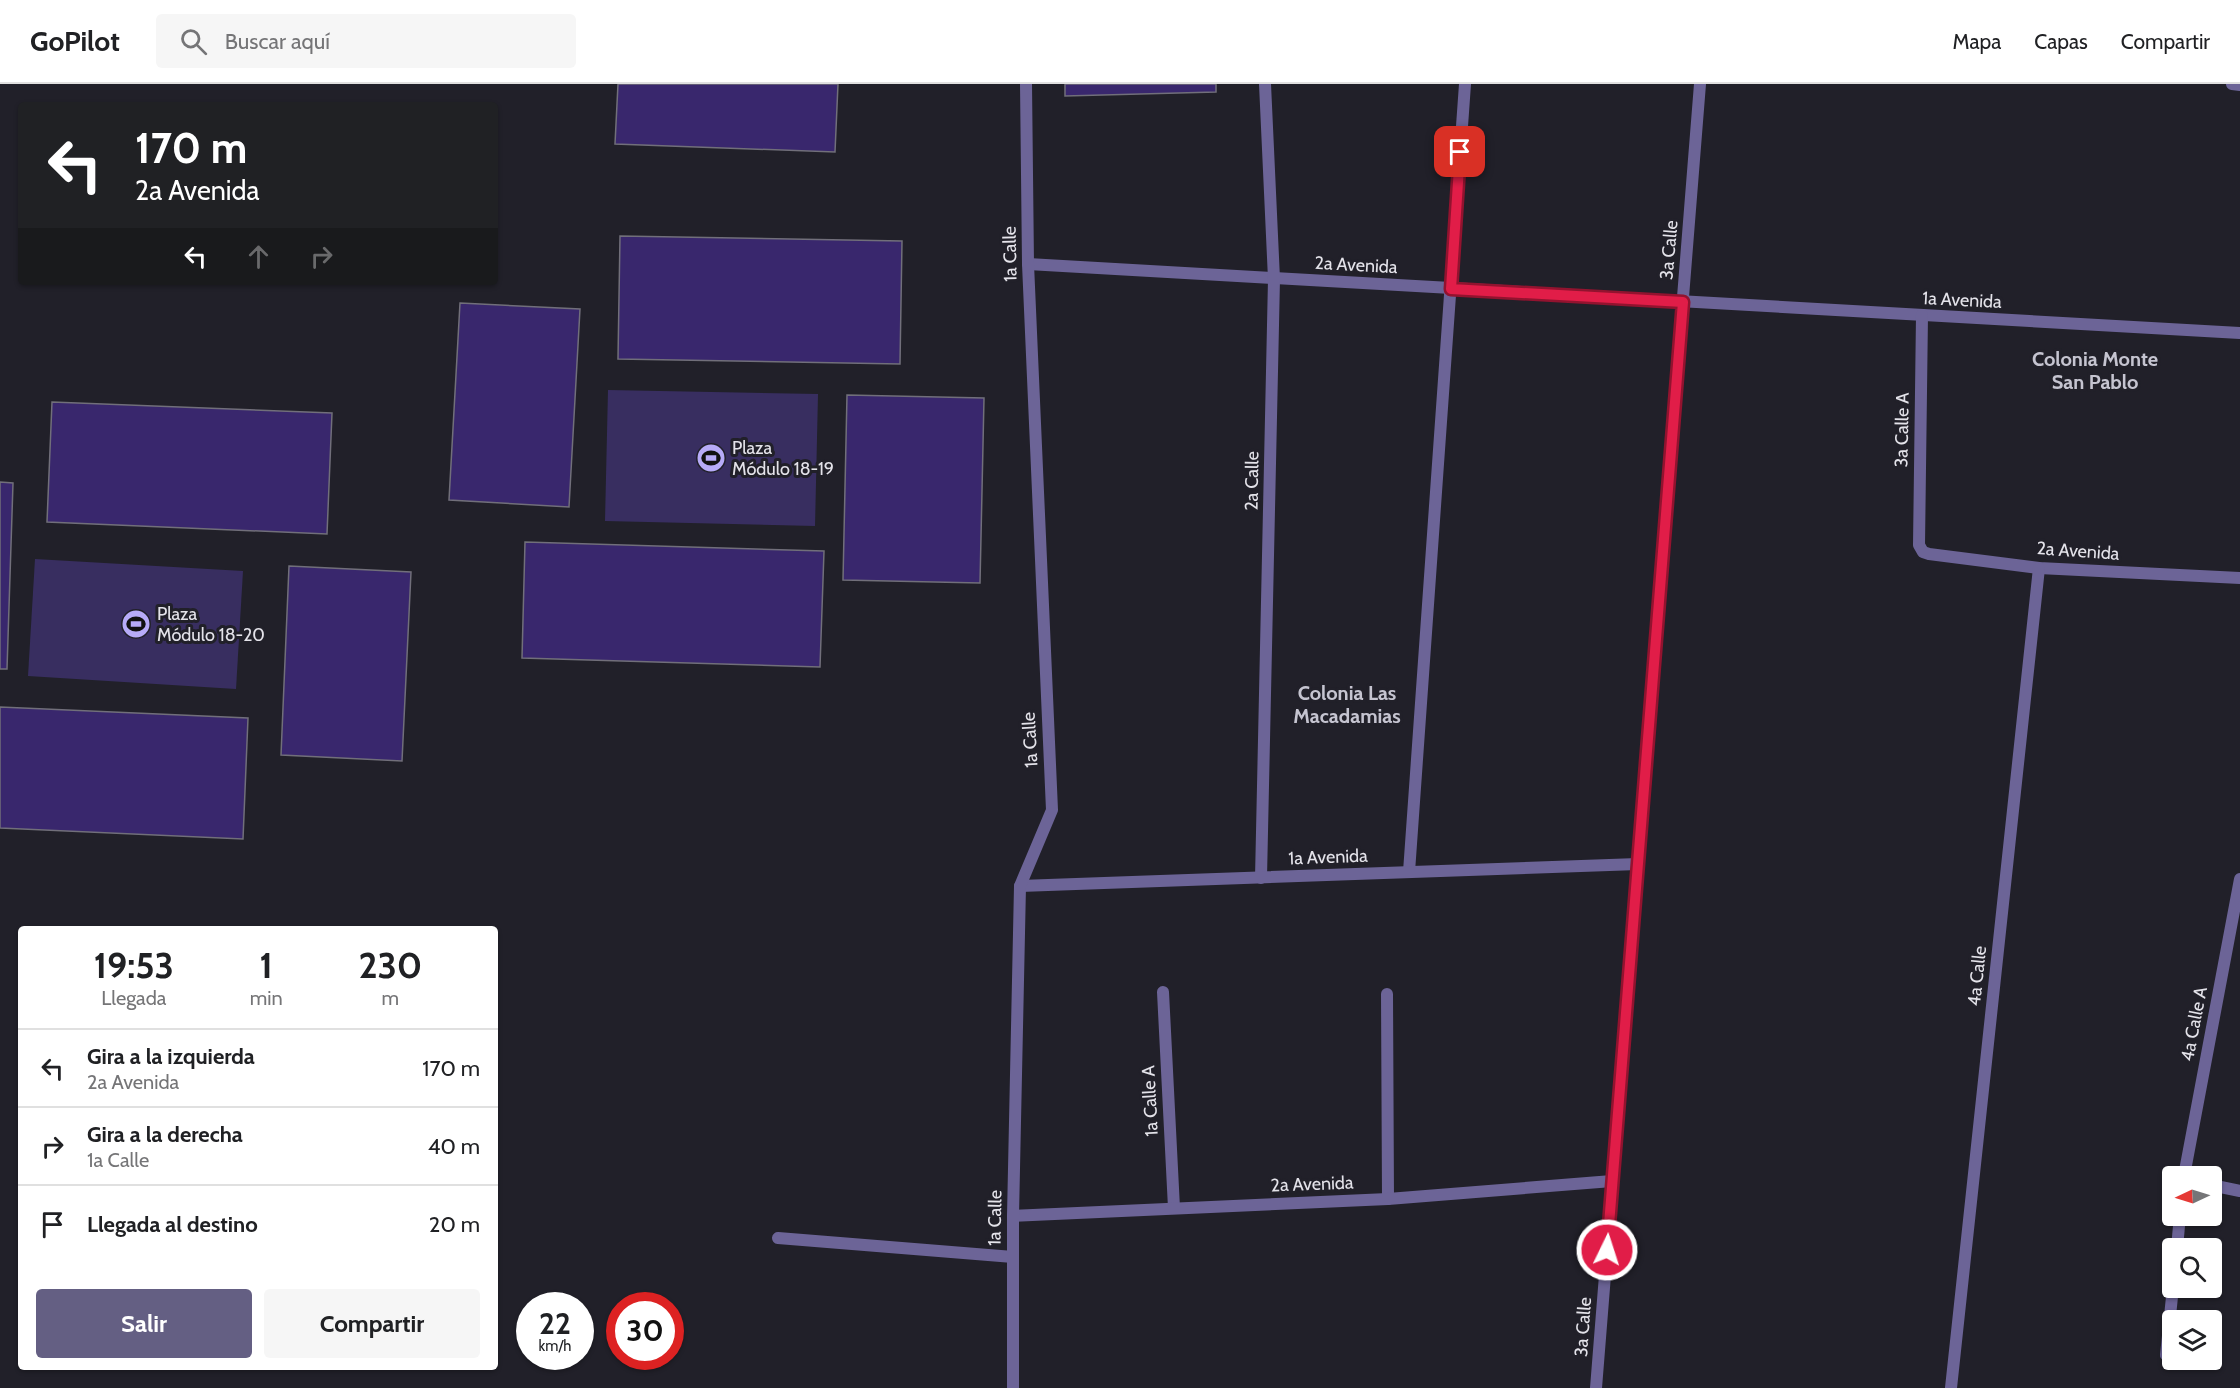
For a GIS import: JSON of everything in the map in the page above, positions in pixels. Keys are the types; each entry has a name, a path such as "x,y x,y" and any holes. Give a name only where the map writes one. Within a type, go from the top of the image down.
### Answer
{"street":[{"name":"1a Calle","path":"1013,1388 1013,1216 1020,886 1052,810 1028,264 1026,84"},
{"name":"2a Calle","path":"1261,878 1274,279 1265,84"},
{"path":"1409,872 1465,84"},
{"name":"3a Calle","path":"1596,1388 1700,84"},
{"path":"2232,84 2240,85"},
{"name":"2a Avenida","path":"1028,264 1683,302"},
{"name":"1a Avenida","path":"1683,302 2240,333"},
{"name":"3a Calle A","path":"1919,545 1922,315"},
{"name":"2a Avenida","path":"1919,545 1923,552 1929,554 2039,568 2240,578"},
{"name":"4a Calle","path":"1951,1388 2039,568"},
{"name":"1a Avenida","path":"1020,886 1638,864"},
{"name":"4a Calle A","path":"2186,1166 2240,879"},
{"name":"1a Calle A","path":"1163,992 1174,1208"},
{"path":"1387,994 1388,1199"},
{"name":"2a Avenida","path":"1013,1216 1388,1199 1612,1181"},
{"path":"2222,1187 2240,1191"},
{"path":"778,1238 1013,1257"}],"shaded area":[{"name":"Plaza Módulo 18-19","path":"608,390 818,394 815,526 605,521"},
{"name":"Plaza Módulo 18-20","path":"35,559 243,571 236,689 28,676"}],"building":[{"path":"618,84 838,84 835,152 615,144"},
{"path":"1065,84 1216,84 1216,92 1065,96"},
{"path":"620,236 902,241 900,364 618,359"},
{"path":"460,303 580,309 569,507 449,500"},
{"path":"847,395 984,398 980,583 843,580"},
{"path":"52,402 332,413 327,534 47,522"},
{"path":"0,482 13,483 7,669 0,669"},
{"path":"525,542 824,551 820,667 522,658"},
{"path":"289,566 411,572 402,761 281,755"},
{"path":"0,707 248,718 243,839 0,828"}],"place":[{"name":"Plaza Módulo 18-19","path":"711,458"},
{"name":"Plaza Módulo 18-20","path":"136,624"}],"district":[{"name":"Colonia Monte San Pablo","path":"2095,370"},
{"name":"Colonia Las Macadamias","path":"1347,704"}],"route":[{"path":"1460,152 1451,289 1683,302 1607,1250"}]}
